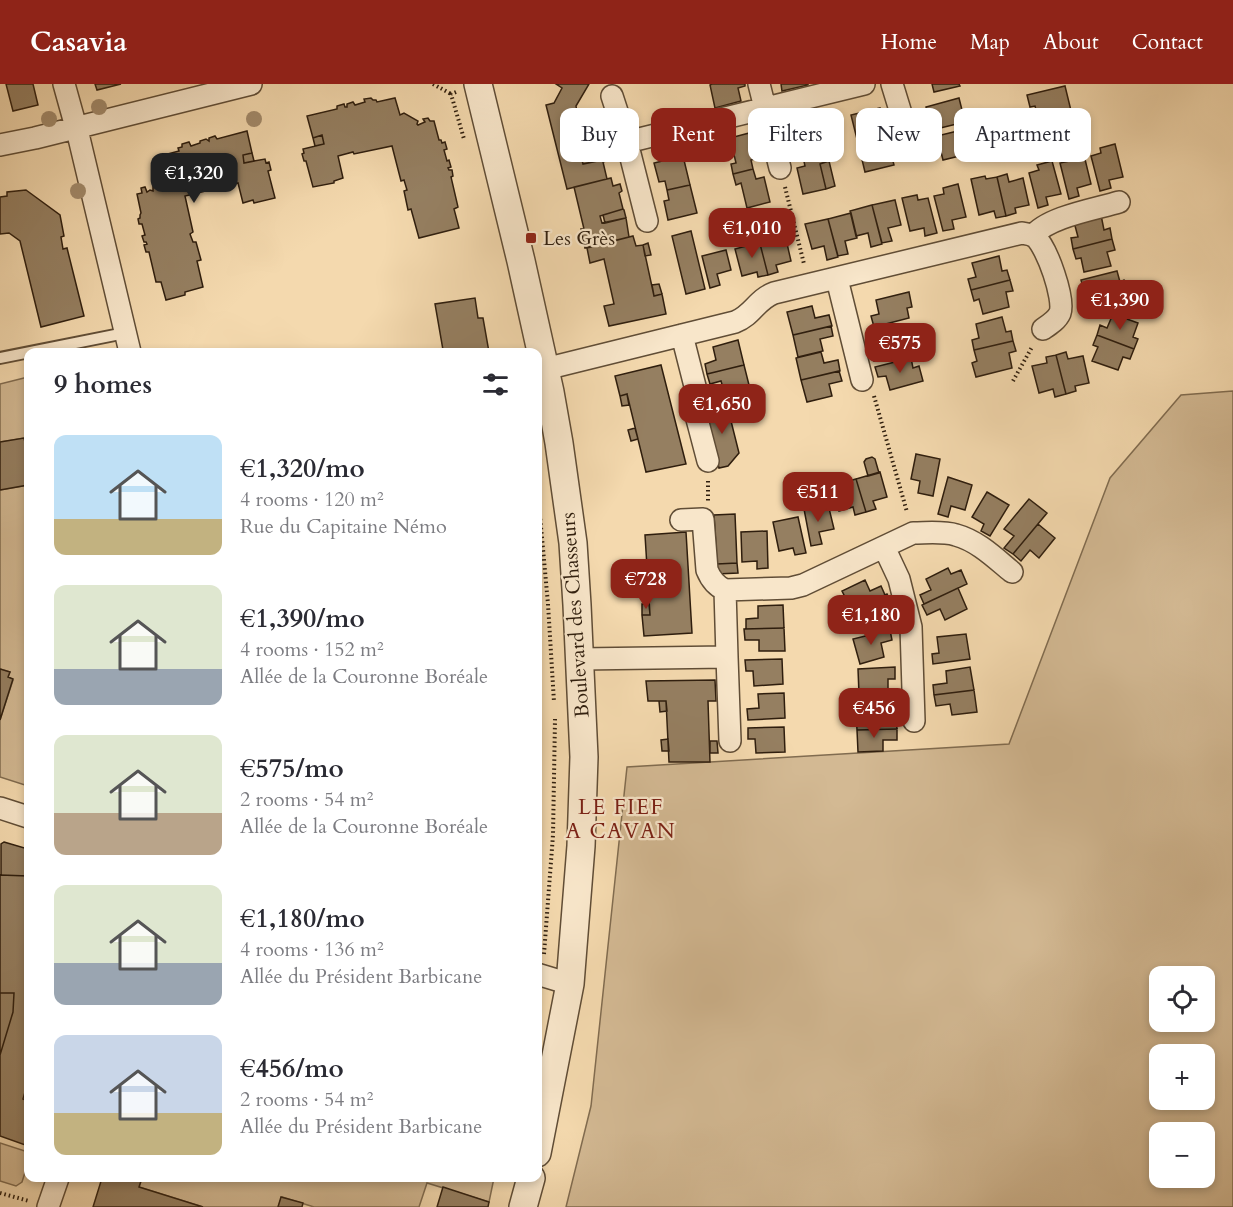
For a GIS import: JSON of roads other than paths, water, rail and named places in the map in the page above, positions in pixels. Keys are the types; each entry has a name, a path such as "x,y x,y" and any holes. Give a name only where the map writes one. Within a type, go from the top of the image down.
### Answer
{"street":[{"path":"64,84 127,343"},
{"path":"0,145 251,84"},
{"name":"Boulevard des Chasseurs","path":"478,84 540,348"},
{"path":"759,84 765,108"},
{"path":"769,108 864,84"},
{"path":"892,84 899,108"},
{"path":"612,96 616,108"},
{"path":"639,139 748,113"},
{"path":"632,162 647,221"},
{"path":"778,162 780,168"},
{"path":"1033,236 1041,227 1055,220 1119,202"},
{"path":"545,369 735,322 746,316 762,298 767,296 1022,233 1033,236 1041,244 1050,261 1061,304 1059,315 1043,329"},
{"path":"837,279 861,380"},
{"path":"682,335 698,398 697,419 708,461"},
{"name":"Boulevard des Chasseurs","path":"542,356 559,443 573,543 584,757 581,846 570,984 542,1127"},
{"path":"681,520 703,519 707,570 718,587 725,590 791,588 817,579 913,533 933,532 956,535 982,548 1012,572"},
{"path":"884,547 899,579 911,627 914,721"},
{"path":"725,590 730,741"},
{"path":"579,658 727,657"},
{"path":"0,808 24,816"},
{"path":"542,976 570,984"},
{"path":"48,1207 57,1182"},
{"path":"523,1207 530,1182"}],"lane":[{"path":"85,348 127,343"},
{"path":"0,358 24,355"}],"place":[{"name":"Les Grès","path":"531,238"}],"district":[{"name":"LE FIEF A CAVAN","path":"621,819"}]}
